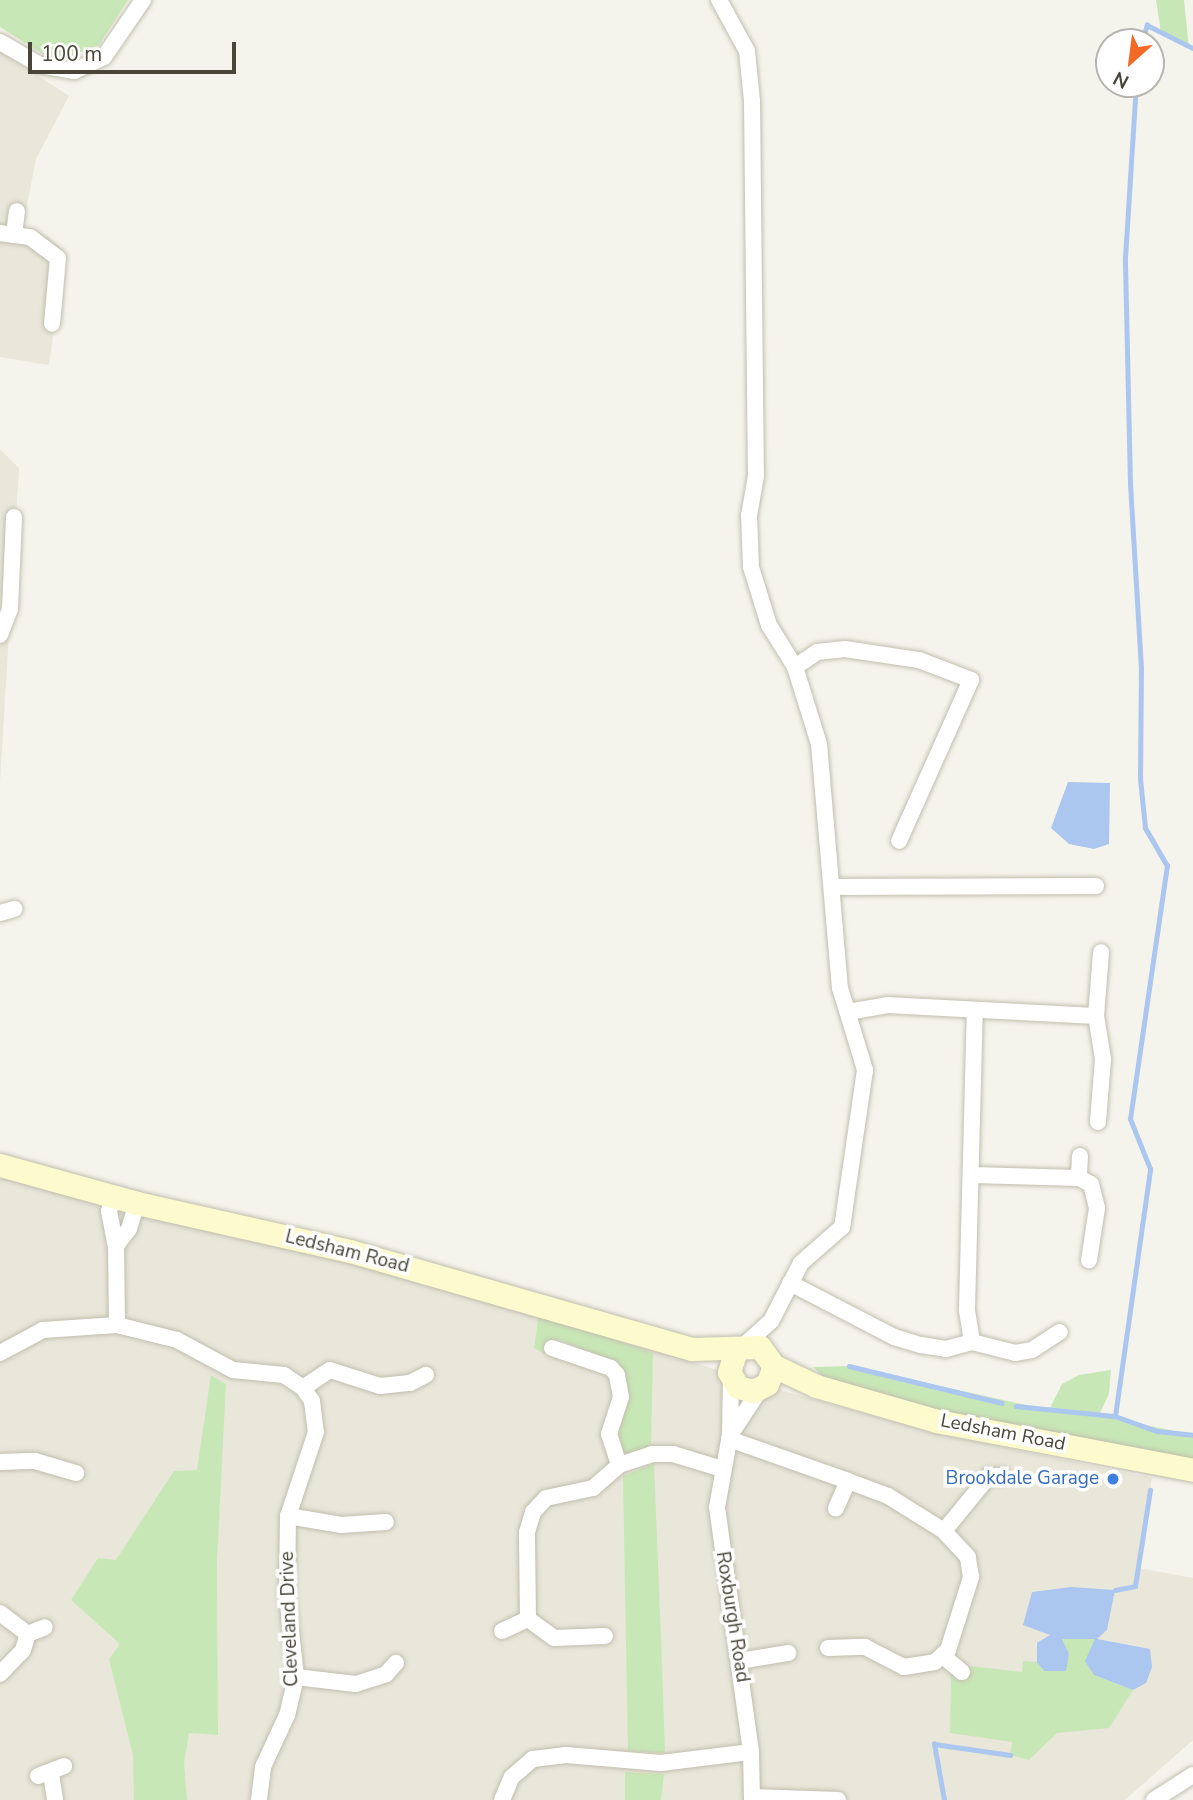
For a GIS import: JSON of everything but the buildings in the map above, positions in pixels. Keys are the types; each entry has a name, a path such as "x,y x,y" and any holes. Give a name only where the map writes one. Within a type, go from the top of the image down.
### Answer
{"main road":[{"name":"Ledsham Road","path":"0,1165 137,1203 350,1251 735,1362 760,1347 768,1374"},
{"name":"Ledsham Road","path":"735,1362 745,1390 768,1374 937,1421 1193,1470"}],"street":[{"path":"0,41 40,65 74,71 104,57 143,0"},
{"path":"719,0 747,51 752,101 756,476 749,515 751,567 769,625 795,667 819,744 835,887 840,988 865,1079 849,1169 849,1199 835,1237 801,1263 771,1321 735,1362"},
{"path":"17,211 7,234 44,243 58,258 52,324"},
{"path":"0,635 10,608 14,517"},
{"path":"795,667 817,652 845,649 919,660 971,680 899,841"},
{"path":"835,887 1096,886"},
{"path":"1098,1122 1103,1059 1096,1016 1101,952"},
{"path":"848,1012 887,1005 1096,1016"},
{"path":"972,1342 967,1309 975,1010"},
{"path":"1079,1178 1080,1156"},
{"path":"972,1175 1079,1178 1091,1184 1097,1208 1089,1260"},
{"path":"113,1197 110,1211 116,1246 117,1325"},
{"path":"116,1246 130,1229 137,1203"},
{"path":"790,1283 894,1337 946,1349 972,1342 1015,1353 1032,1350 1060,1332"},
{"path":"768,1374 771,1321"},
{"path":"2,1346 43,1331 117,1325 177,1340 233,1370 284,1375 303,1388 330,1370 348,1373 370,1385 410,1383 426,1375"},
{"path":"552,1348 611,1368 617,1375 621,1397 610,1434 619,1465"},
{"name":"Roxburgh Road","path":"735,1362 730,1437 717,1507 751,1752 753,1799"},
{"name":"Roxburgh Road","path":"730,1437 768,1374"},
{"path":"410,1383 420,1397"},
{"name":"Cleveland Drive","path":"259,1800 263,1767 287,1715 296,1677 287,1595 288,1516 316,1432 312,1401 303,1388"},
{"path":"730,1437 888,1496 944,1531 968,1557 971,1577 943,1656 935,1662 904,1667 865,1647 828,1648"},
{"path":"0,1462 70,1470 73,1452"},
{"path":"528,1619 527,1532 533,1512 555,1494 593,1488 619,1465 652,1454 673,1454 722,1469"},
{"path":"944,1531 993,1471"},
{"path":"836,1508 848,1481"},
{"path":"288,1516 341,1525 390,1523"},
{"path":"0,1612 28,1634"},
{"path":"502,1631 528,1619"},
{"path":"528,1619 554,1638 608,1635"},
{"path":"28,1634 45,1627"},
{"path":"0,1674 23,1650 28,1634"},
{"path":"739,1661 788,1653"},
{"path":"943,1656 962,1672"},
{"path":"296,1677 356,1684 391,1674"},
{"path":"502,1800 512,1777 533,1759 566,1755 662,1763 751,1752"},
{"path":"51,1772 55,1800"},
{"path":"1154,1800 1193,1775"},
{"path":"753,1799 838,1800"}],"shaded area":[{"path":"0,51 69,96 36,159 23,226 49,237 65,252 49,365 0,357"},
{"path":"0,449 19,468 0,782"},
{"path":"0,1168 552,1314 752,1382 934,1433 1152,1478 1139,1568 1193,1578 1193,1740 1125,1800 0,1800"}],"green space":[{"path":"0,0 128,0 99,45 64,59 48,57 0,27"},
{"path":"1156,0 1184,0 1189,48 1165,35 1165,28 1160,28"},
{"path":"539,1314 653,1353 651,1446 627,1455 621,1448 613,1363 561,1340 554,1340 545,1354 534,1348"},
{"path":"849,1366 1049,1410 1062,1384 1079,1375 1111,1370 1109,1394 1099,1415 1193,1435 1193,1460 962,1417 825,1378 813,1367"},
{"path":"211,1375 226,1384 217,1560 218,1735 189,1733 184,1763 187,1800 134,1800 133,1755 109,1659 120,1644 71,1600 98,1558 116,1560 174,1471 197,1470"},
{"path":"654,1464 665,1753 628,1751 623,1476"},
{"path":"1061,1639 1096,1639 1094,1675 1133,1690 1109,1728 1057,1733 1029,1760 1010,1755 1012,1742 950,1733 951,1674 958,1681 972,1666 1022,1672 1023,1661 1037,1662 1044,1671"},
{"path":"625,1772 664,1774 661,1800 625,1800"}],"water":[{"path":"1068,782 1110,783 1109,844 1094,849 1069,844 1051,828"},
{"path":"1071,1587 1115,1590 1107,1630 1097,1639 1150,1649 1152,1667 1146,1683 1133,1690 1094,1675 1085,1661 1095,1639 1062,1639 1069,1654 1066,1671 1044,1671 1037,1662 1037,1643 1050,1635 1023,1625 1032,1592"}],"waterway":[{"path":"1146,28 1147,25 1153,28"},
{"path":"1165,34 1193,48"},
{"path":"1016,1406 1115,1416 1150,1169 1130,1119 1167,866 1145,828 1140,779 1141,669 1130,484 1125,258 1135,98"},
{"path":"849,1366 1002,1403"},
{"path":"1115,1416 1157,1431 1193,1435"},
{"path":"1115,1590 1135,1586 1150,1490"},
{"path":"944,1800 934,1744 1010,1755"}],"place":[{"name":"Brookdale Garage","path":"1113,1479"}]}
